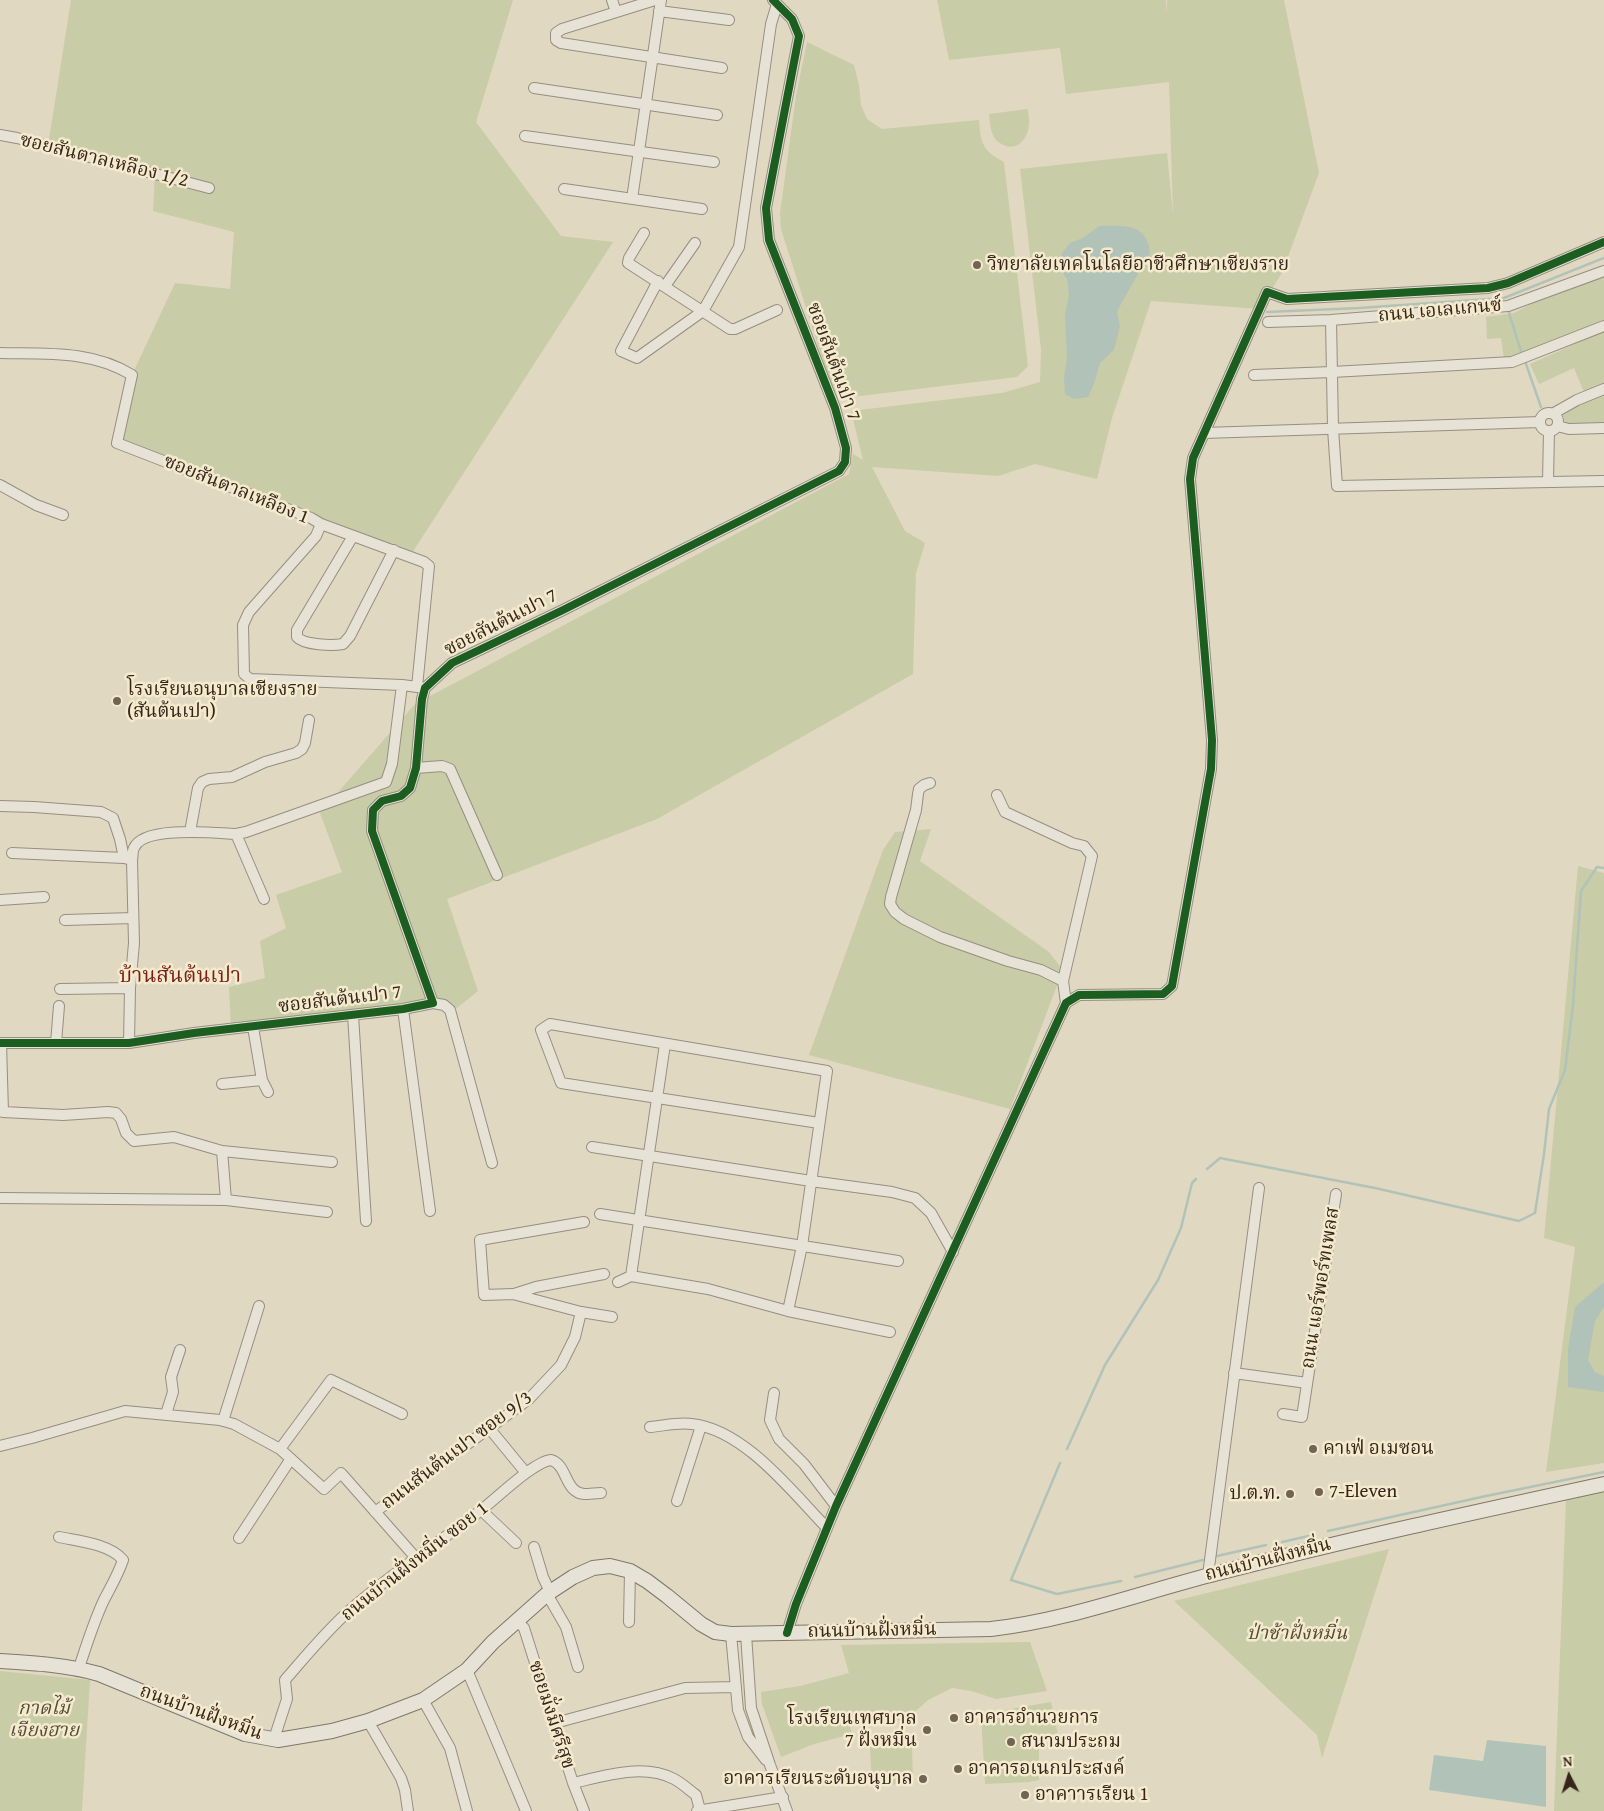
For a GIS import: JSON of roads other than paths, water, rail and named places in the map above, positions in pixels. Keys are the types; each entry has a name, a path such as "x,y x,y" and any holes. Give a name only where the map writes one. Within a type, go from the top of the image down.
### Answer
{"street":[{"path":"612,0 616,12"},
{"path":"655,0 562,29 556,33 556,40 561,43 722,68"},
{"path":"695,242 662,284 621,351 637,358 703,311 740,247 775,2"},
{"name":"ซอยสันต้นเปา 7","path":"0,1043 129,1043 194,1033 403,1009 432,1003 372,830 373,810 382,801 401,796 410,788 416,768 422,699 421,687 452,664 839,471 845,462 846,448 835,408 769,240 766,208 799,36 792,19 775,2"},
{"path":"632,199 660,5 729,20"},
{"path":"534,88 717,115"},
{"name":"ซอยสันตาลเหลือง 1/2","path":"0,135 209,188"},
{"path":"525,136 714,162"},
{"path":"564,189 702,209"},
{"path":"644,233 628,263 730,329 735,329 777,310"},
{"path":"787,1633 796,1604 836,1506 1066,1003 1079,995 1163,994 1172,986 1211,769 1212,740 1190,479 1193,458 1267,292 1287,298 1488,288 1508,282 1604,242"},
{"name":"ถนน เอเลแกนซ์","path":"1268,322 1331,320 1508,306 1604,271"},
{"path":"1331,320 1333,429 1337,486 1604,482"},
{"path":"1254,375 1512,362 1604,326"},
{"name":"ซอยสันตาลเหลือง 1","path":"0,353 68,354 117,366 132,376 117,443 311,518 321,524 316,536 249,612 243,626 244,674 250,680 402,684 421,687"},
{"path":"1604,389 1577,400 1554,413 1545,413 1540,417 1543,429 1604,428"},
{"path":"1548,482 1553,429 1558,418 1554,413"},
{"path":"1204,433 1540,422"},
{"path":"0,485 36,505 63,515"},
{"path":"321,524 394,550 424,562 429,566 421,687"},
{"path":"353,536 297,630 297,637 301,641 343,644 350,636 394,550"},
{"path":"128,859 134,847 141,840 150,836 190,832 236,834 256,829 386,782 392,764 402,684"},
{"path":"190,832 198,788 202,782 209,779 232,777 265,762 296,753 302,749 305,743 310,720"},
{"path":"416,768 442,766 450,769 497,876"},
{"path":"930,784 924,785 919,789 916,810 891,897 890,904 895,912 904,919 940,937 1008,961 1041,970 1062,981"},
{"path":"997,795 1005,812 1084,846 1092,856 1062,981 1066,1003"},
{"path":"0,806 101,812 113,818 128,859 133,918 134,943 130,988 129,1043"},
{"path":"236,834 264,899"},
{"path":"12,853 128,859"},
{"path":"0,900 44,897"},
{"path":"65,920 133,918"},
{"path":"60,988 130,988"},
{"path":"432,1003 444,1005 450,1010 492,1164"},
{"path":"56,1043 59,1006"},
{"path":"403,1009 430,1212"},
{"path":"353,1015 366,1221"},
{"path":"788,1311 802,1246 819,1123 826,1070 550,1024 541,1030 561,1083 819,1123"},
{"path":"253,1026 262,1080 268,1092"},
{"path":"0,1043 3,1112 63,1116 116,1113 121,1119 126,1133 134,1141 174,1137 222,1151 332,1162"},
{"path":"631,1276 665,1044"},
{"path":"222,1084 262,1080"},
{"path":"592,1147 892,1192 915,1198 931,1213 953,1252"},
{"path":"222,1151 226,1200"},
{"path":"1208,1575 1259,1188"},
{"name":"ถนน แอร์พอร์ทเพลส","path":"1283,1414 1302,1417 1336,1194"},
{"path":"0,1198 226,1200 327,1212"},
{"path":"600,1214 898,1261"},
{"path":"584,1222 480,1240 484,1295 513,1294 536,1287 604,1274"},
{"path":"618,1282 631,1276 708,1289 788,1311 890,1332"},
{"path":"513,1294 581,1312 612,1317"},
{"path":"223,1421 259,1306"},
{"name":"ถนนสันต้นเปา ซอย 9/3","path":"375,1512 529,1399 560,1365 575,1337 581,1312"},
{"path":"166,1414 173,1392 171,1378 180,1350"},
{"name":"ถนน แอร์พอร์ทเพลส","path":"1234,1373 1307,1383"},
{"path":"280,1449 331,1380 402,1414"},
{"path":"774,1393 770,1420 779,1439 804,1464 836,1506"},
{"path":"0,1446 125,1411 223,1421 234,1424 280,1449 290,1460 324,1488 341,1473 416,1558"},
{"path":"650,1427 685,1423 719,1431 751,1450 827,1528"},
{"path":"677,1501 701,1426"},
{"path":"489,1428 526,1474"},
{"path":"239,1538 290,1460"},
{"name":"ถนนบ้านฝั่งหมิ่น ซอย 1","path":"274,1739 287,1699 285,1680 350,1610 526,1474 541,1463 551,1460 560,1465 573,1490 584,1494 601,1493"},
{"name":"ถนนบ้านฝั่งหมิ่น","path":"0,1661 79,1668 99,1674 245,1734 274,1739 292,1739 368,1722 424,1700 467,1670 516,1620 549,1593 573,1577 593,1568 610,1566 630,1571 647,1581 701,1624 715,1632 746,1634 991,1629 1026,1626 1080,1613 1208,1575 1328,1545 1604,1484"},
{"path":"481,1510 516,1543"},
{"path":"59,1536 110,1549 123,1560 93,1625 79,1668"},
{"path":"534,1547 549,1593 566,1627 578,1667"},
{"path":"630,1571 630,1622"},
{"name":"ซอยมั่งมีศรีสุข","path":"516,1620 524,1628 573,1783 584,1811"},
{"path":"731,1634 738,1710 748,1737 770,1765"},
{"path":"746,1634 751,1708 788,1811"},
{"path":"467,1670 526,1811"},
{"path":"555,1723 685,1688 736,1687"},
{"path":"424,1700 450,1748 467,1811"},
{"path":"368,1722 401,1778 408,1811"},
{"path":"573,1783 614,1773 650,1772 673,1779 696,1795 699,1811 782,1797"}],"waterway":[{"path":"1267,312 1504,298 1604,258"},
{"path":"1509,313 1521,351"},
{"path":"1526,364 1541,407"},
{"path":"1207,1169 1220,1158 1375,1188 1519,1221 1535,1213 1549,1109 1565,1070 1573,1005 1581,891 1597,867 1604,868"},
{"path":"1067,1449 1105,1365 1158,1280 1181,1228 1192,1183 1196,1179"},
{"path":"1060,1463 1011,1580 1057,1594 1121,1581"},
{"path":"1328,1531 1604,1472"},
{"path":"1282,1542 1313,1535"},
{"path":"1217,1556 1266,1545"},
{"path":"1135,1577 1203,1560"}],"place":[{"name":"วิทยาลัยเทคโนโลยีอาชีวศึกษาเชียงราย","path":"977,265"},
{"name":"โรงเรียนอนุบาลเชียงราย (สันต้นเปา)","path":"117,701"},
{"name":"คาเฟ่ อเมซอน","path":"1313,1449"},
{"name":"7-Eleven","path":"1319,1492"},
{"name":"ป.ต.ท.","path":"1290,1494"},
{"name":"อาคารอำนวยการ","path":"954,1718"},
{"name":"โรงเรียนเทศบาล 7 ฝั่งหมิ่น","path":"927,1730"},
{"name":"สนามประถม","path":"1011,1742"},
{"name":"อาคารอเนกประสงค์","path":"958,1769"},
{"name":"อาคารเรียนระดับอนุบาล","path":"923,1779"},
{"name":"อาคาารเรียน 1","path":"1025,1795"}],"district":[{"name":"บ้านสันต้นเปา","path":"180,977"}],"park label":[{"name":"ป่าช้าฝั่งหมิ่น","path":"1297,1634"},
{"name":"กาดไม้ เจียงฮาย","path":"44,1720"}]}
